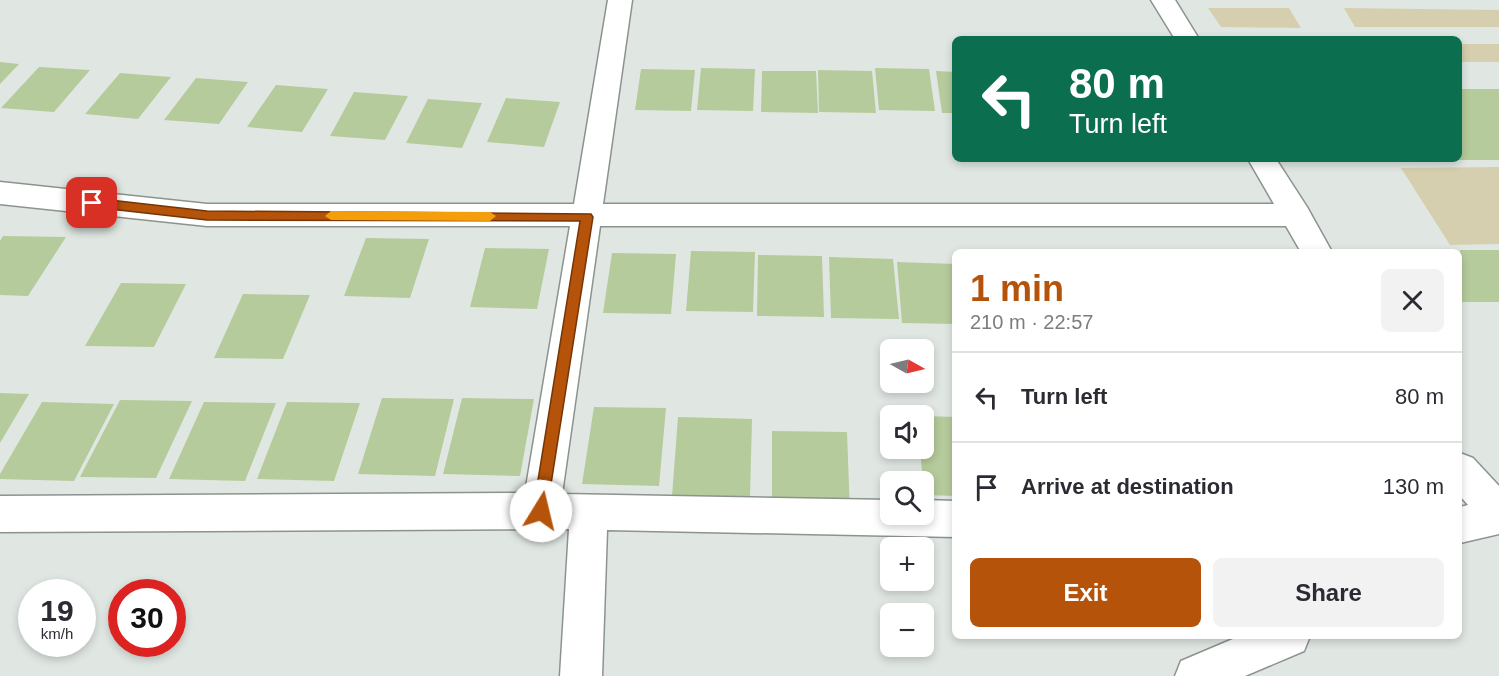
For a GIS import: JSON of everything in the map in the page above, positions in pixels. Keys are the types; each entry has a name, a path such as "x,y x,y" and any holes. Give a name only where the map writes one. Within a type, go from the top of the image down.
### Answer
{"street":[{"path":"541,511 620,0"},
{"path":"1163,0 1185,36"},
{"path":"1264,162 1315,249"},
{"path":"0,193 207,215 586,217 1297,215"},
{"path":"1462,473 1499,515 1462,524"},
{"path":"0,514 541,511 952,519"},
{"path":"581,676 589,512"},
{"path":"1197,676 1282,639"}],"shaded area":[{"path":"1208,8 1289,8 1301,28 1221,27"},
{"path":"1344,8 1499,10 1499,27 1355,27"},
{"path":"1462,44 1499,44 1499,62 1462,62"},
{"path":"1499,167 1499,244 1450,245 1401,168"}],"building":[{"path":"0,62 19,64 0,84"},
{"path":"39,67 90,70 54,112 1,108"},
{"path":"701,68 755,69 753,111 697,110"},
{"path":"875,68 929,69 935,111 879,110"},
{"path":"641,69 695,70 691,111 635,110"},
{"path":"818,70 872,71 876,113 819,112"},
{"path":"762,71 816,71 818,113 761,112"},
{"path":"936,71 952,72 952,113 942,113"},
{"path":"120,73 171,77 138,119 85,114"},
{"path":"196,78 248,82 219,124 164,120"},
{"path":"276,85 328,89 302,132 247,127"},
{"path":"1462,89 1499,89 1499,160 1462,160"},
{"path":"354,92 408,96 385,140 330,136"},
{"path":"506,98 560,102 544,147 487,142"},
{"path":"428,99 482,103 462,148 406,143"},
{"path":"3,236 66,237 28,296 0,295 0,241"},
{"path":"366,238 429,239 410,298 344,296"},
{"path":"485,248 549,249 537,309 470,307"},
{"path":"1462,250 1499,250 1499,302 1462,302"},
{"path":"691,251 755,252 753,312 686,311"},
{"path":"612,253 676,254 671,314 603,313"},
{"path":"758,255 822,256 824,317 757,316"},
{"path":"829,257 893,259 899,319 831,318"},
{"path":"897,262 952,264 952,324 902,323"},
{"path":"121,283 186,284 154,347 85,346"},
{"path":"243,294 310,295 283,359 214,358"},
{"path":"0,393 29,394 0,443"},
{"path":"382,398 454,399 435,476 358,474"},
{"path":"462,398 534,399 520,476 443,474"},
{"path":"120,400 192,401 156,478 80,477"},
{"path":"42,402 114,404 74,481 0,479 0,474"},
{"path":"204,402 276,403 245,481 169,479"},
{"path":"287,402 360,403 334,481 257,479"},
{"path":"594,407 666,408 659,486 582,484"},
{"path":"934,416 952,417 952,496 934,495 934,471 922,471 921,459 934,459"},
{"path":"678,417 752,419 750,498 672,496"},
{"path":"772,431 847,432 850,513 772,511"}],"slow traffic":[{"path":"331,216 490,216"}],"route":[{"path":"92,203 207,215 586,217 541,511"}]}
